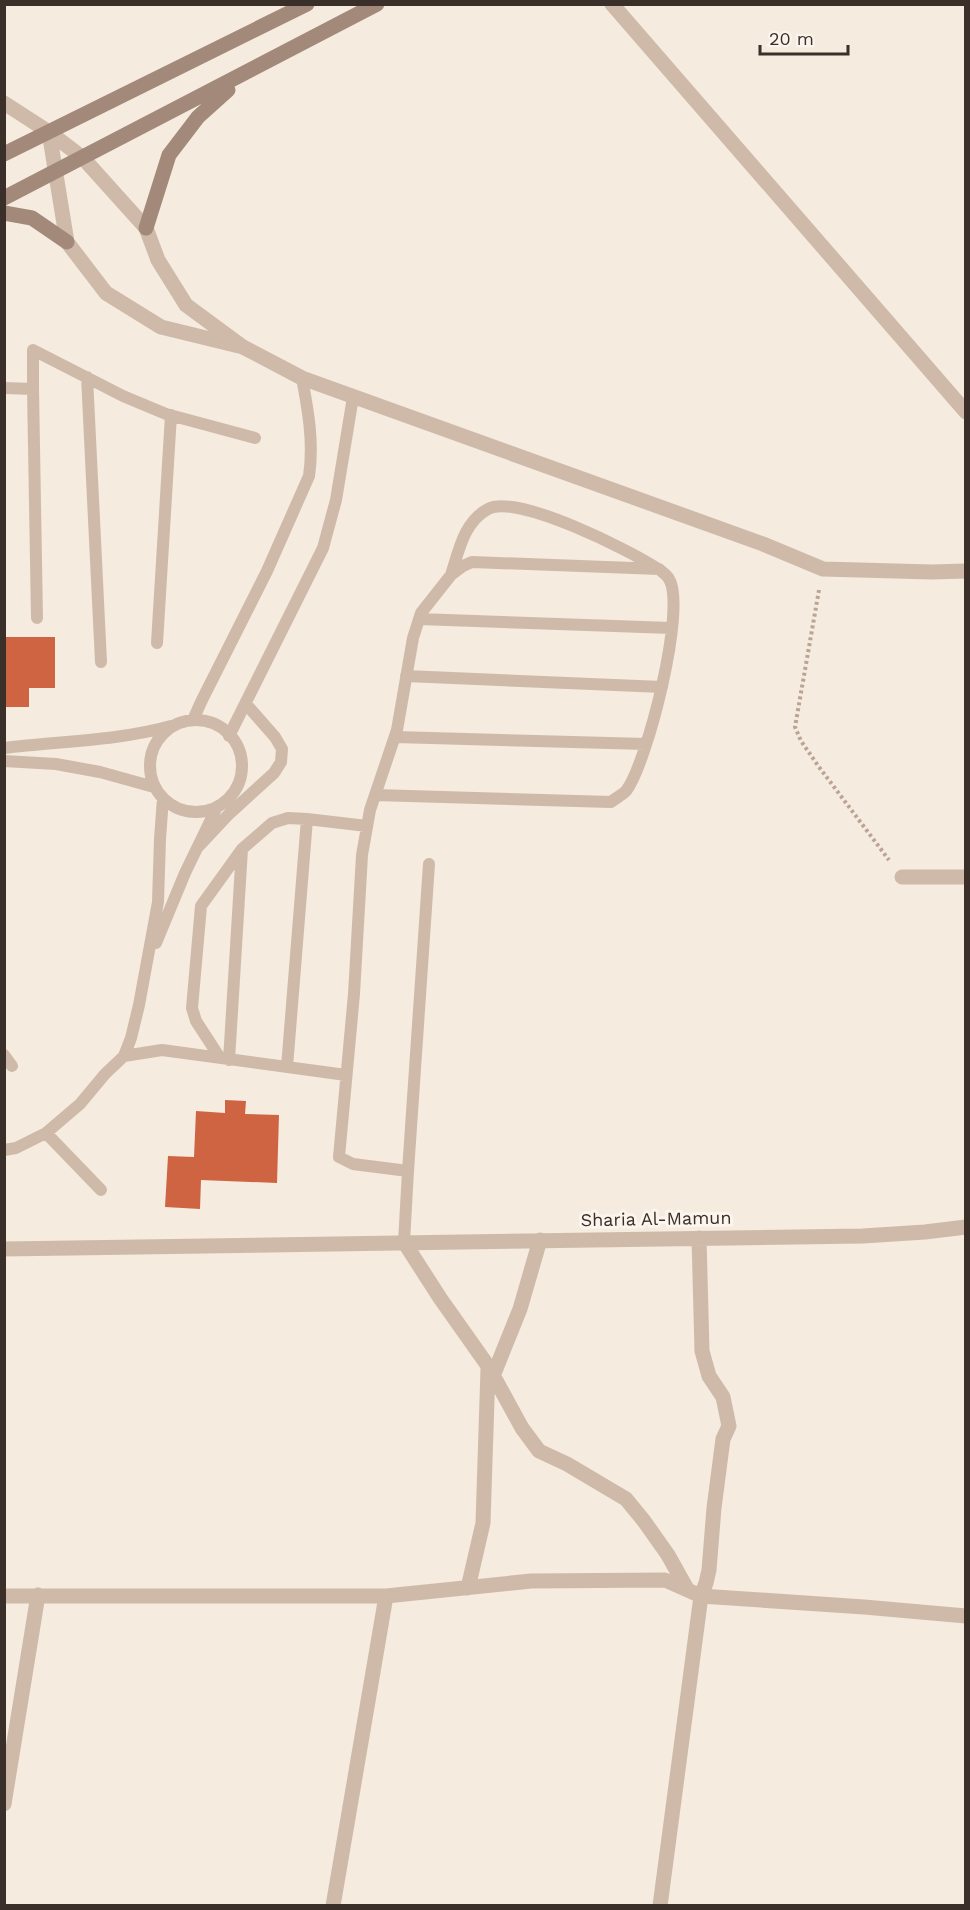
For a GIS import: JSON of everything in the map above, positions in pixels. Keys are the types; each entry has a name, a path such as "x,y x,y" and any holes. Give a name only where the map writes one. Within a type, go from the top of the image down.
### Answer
{"main road":[{"path":"4,154 307,4"},
{"path":"4,198 377,4"},
{"path":"146,228 169,155 198,117 245,74"},
{"path":"4,213 32,218 67,242"}],"street":[{"path":"612,4 966,412"},
{"path":"4,103 49,132 83,158 146,228 158,260 186,305 243,347 302,378 763,544 823,568 966,571"},
{"path":"49,132 67,242 106,293 161,327 243,347"},
{"path":"902,877 966,877"},
{"name":"Sharia Al-Mamun","path":"4,1249 347,1242 863,1236 966,1227"},
{"path":"694,1593 706,1583 709,1570 723,1439 729,1426 723,1397 709,1376 702,1351 699,1238"},
{"path":"468,1588 483,1523 491,1371 520,1309 540,1240"},
{"path":"404,1242 491,1371 522,1428 539,1451 567,1464 626,1499 694,1593 660,1905"},
{"path":"4,1584 10,1596 386,1596 531,1581 665,1580 694,1593 966,1616"},
{"path":"4,1804 38,1595"},
{"path":"333,1905 386,1596"}],"lane":[{"path":"37,618 33,350 123,396 171,415 255,438"},
{"path":"87,377 101,663"},
{"path":"193,720 267,571 309,476 312,459 302,378"},
{"path":"4,388 33,389"},
{"path":"229,736 323,548 336,500 353,397"},
{"path":"157,643 171,415"},
{"path":"375,795 611,802 625,792 638,769 662,687 671,628 673,600 670,579 637,555 610,542 525,509 508,505 490,508 477,518 463,535 451,575"},
{"path":"408,1171 353,1164 339,1157 367,826 370,810 395,737 418,619 451,575 472,562 659,569"},
{"path":"418,619 671,628"},
{"path":"406,676 662,687"},
{"path":"199,846 229,814 274,773 281,762 282,749 276,737 246,704"},
{"path":"4,748 124,736 193,720 209,722 223,729 234,740 240,754 242,769 238,785 230,798 218,807 204,812 189,812 175,807 154,787 150,772 151,758 156,744 165,733 178,724"},
{"path":"395,737 646,744"},
{"path":"4,761 56,764 100,772 154,787"},
{"path":"4,1150 16,1148 46,1133 80,1104 105,1074 124,1056 131,1038 148,962 158,902 163,798"},
{"path":"148,962 185,873 218,807"},
{"path":"224,1059 196,1021 192,1008 201,906 242,849 272,823 288,818 367,826"},
{"path":"287,1067 308,819"},
{"path":"224,1059 242,849"},
{"path":"404,1242 429,864"},
{"path":"124,1056 162,1050 346,1075"},
{"path":"46,1133 101,1190"}],"path":[{"path":"823,568 795,727 801,741 819,767 902,877"}],"building":[{"path":"4,637 55,637 55,688 29,688 29,707 4,707"},
{"path":"225,1100 246,1101 245,1114 279,1115 277,1183 201,1180 200,1209 165,1207 168,1156 194,1157 196,1111 225,1113"}]}
